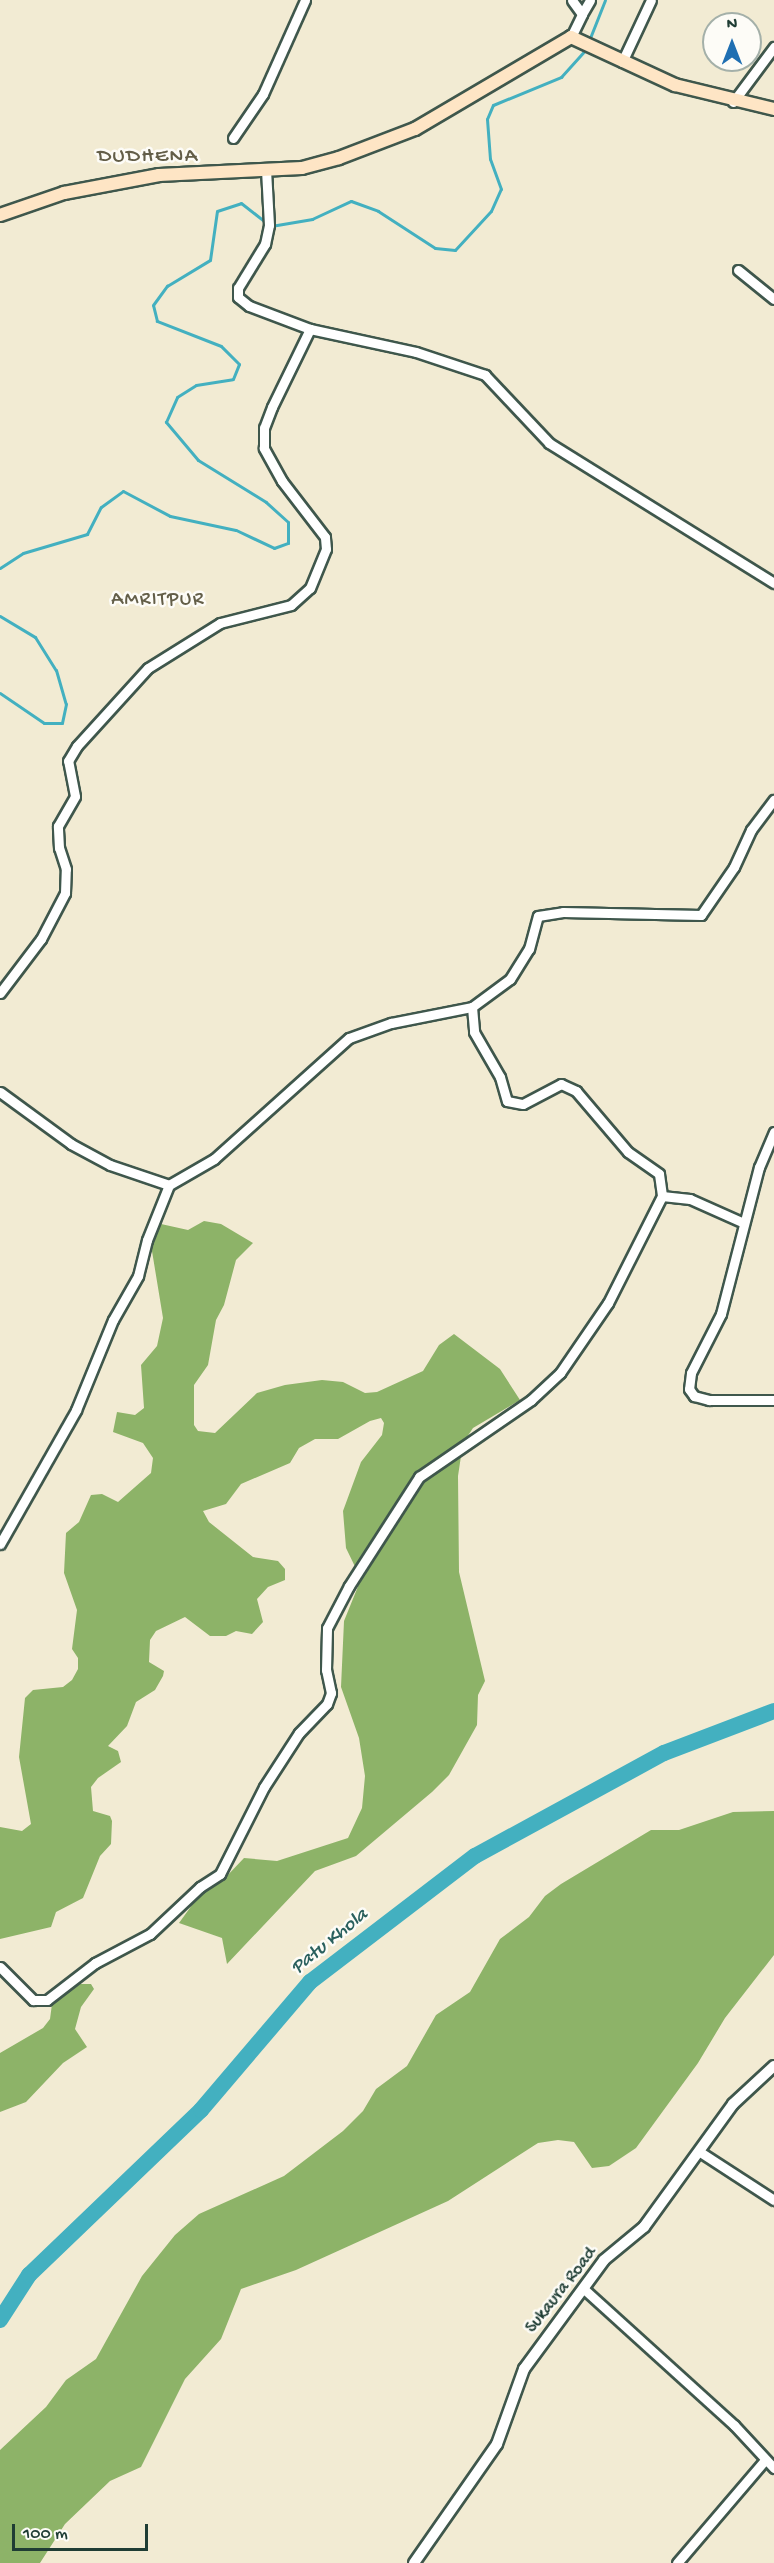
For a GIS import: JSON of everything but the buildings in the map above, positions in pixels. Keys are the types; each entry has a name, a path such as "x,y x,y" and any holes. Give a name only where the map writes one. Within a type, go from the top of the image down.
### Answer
{"main road":[{"path":"0,215 64,193 159,175 302,168 415,129 574,38 675,85 733,102 774,109"}],"street":[{"path":"233,138 263,94 305,0"},
{"path":"572,0 582,14"},
{"path":"574,38 582,14 590,0"},
{"path":"618,60 651,0"},
{"path":"733,102 774,47"},
{"path":"266,170 269,225 265,244 238,288 238,297 249,306 310,329 406,349 485,375 549,442 774,583"},
{"path":"738,270 774,299"},
{"path":"0,993 41,939 65,893 66,869 59,848 58,826 75,796 68,762 77,746 148,668 220,623 291,605 310,588 318,573 326,549 325,537 282,481 264,448 264,428 272,407 310,329"},
{"path":"0,1544 76,1410 113,1320 138,1276 147,1240 169,1185 214,1159 349,1038 414,1018 471,1007 510,979 529,949 538,916 563,912 701,915 734,867 751,830 774,800"},
{"path":"0,1967 33,2000 47,2000 95,1963 150,1934 200,1887 220,1874 264,1787 299,1733 327,1704 331,1693 326,1662 327,1628 395,1510 419,1477 531,1400 560,1373 608,1303 662,1196 659,1174 628,1152 576,1091 561,1084 523,1104 507,1101 500,1077 474,1032 471,1007"},
{"path":"0,1092 81,1149 110,1165 169,1185"},
{"path":"774,1132 744,1223 721,1314 691,1373 689,1389 694,1396 709,1400 774,1400"},
{"path":"662,1196 690,1199 744,1223"},
{"name":"Sukaura Road","path":"414,2563 497,2444 524,2369 585,2290 604,2260 644,2227 664,2204 733,2104 774,2066"},
{"path":"700,2152 774,2200"},
{"path":"585,2290 734,2425 774,2468"},
{"path":"677,2563 765,2460"}],"green space":[{"path":"204,1221 221,1224 253,1243 236,1260 224,1305 216,1320 208,1365 194,1385 194,1425 198,1431 215,1433 257,1393 285,1385 322,1380 343,1382 365,1393 377,1392 423,1371 439,1345 454,1334 500,1369 520,1400 473,1428 463,1443 458,1476 459,1572 485,1681 478,1695 477,1725 449,1775 432,1792 356,1856 315,1871 227,1964 222,1938 179,1923 200,1894 225,1878 244,1858 277,1861 348,1838 362,1808 365,1776 359,1738 341,1687 344,1621 361,1579 346,1548 343,1511 361,1462 382,1435 384,1423 381,1418 370,1421 338,1439 315,1439 299,1448 290,1463 241,1484 226,1504 203,1511 209,1522 253,1557 278,1561 285,1569 285,1580 268,1587 257,1599 263,1622 252,1634 236,1631 226,1636 210,1636 185,1617 156,1631 150,1640 149,1662 164,1671 163,1676 155,1690 136,1702 127,1726 108,1746 118,1751 121,1762 98,1778 91,1787 93,1811 110,1816 112,1821 111,1844 100,1856 83,1898 56,1912 51,1927 0,1939 0,1827 22,1831 31,1824 19,1757 25,1698 33,1690 63,1687 72,1680 78,1669 78,1658 72,1649 77,1610 64,1573 66,1533 79,1522 91,1495 102,1494 118,1502 151,1473 153,1458 143,1443 113,1432 117,1412 135,1415 144,1408 141,1365 157,1346 163,1318 151,1245 161,1224 188,1230"},
{"path":"774,1811 774,1955 725,2018 698,2063 636,2148 609,2166 592,2168 574,2142 558,2140 538,2143 448,2201 296,2270 241,2289 221,2339 185,2379 141,2467 110,2481 65,2524 40,2563 0,2563 0,2450 46,2407 66,2380 96,2359 142,2276 175,2235 199,2214 284,2176 343,2131 363,2111 376,2089 407,2066 436,2015 470,1992 500,1939 529,1917 545,1896 561,1884 651,1830 679,1830 733,1812"},
{"path":"80,1984 91,1984 94,1989 81,2007 75,2029 87,2047 63,2063 26,2102 0,2112 0,2053 43,2028 50,2019 52,2004"}],"waterway":[{"path":"588,43 605,0"},
{"path":"271,226 312,219 351,201 378,211 435,248 455,250 491,211 501,189 490,159 487,119 493,105 561,77 586,49"},
{"path":"0,568 23,553 87,534 101,507 123,491 170,516 236,530 274,548 288,543 288,522 266,502 198,460 166,422 177,397 196,385 233,379 239,364 221,346 157,321 153,305 167,286 210,260 217,211 241,203 265,222"},
{"path":"0,616 35,637 56,670 66,704 62,723 44,723 0,693"},
{"name":"Patu Khola","path":"0,2320 29,2275 201,2110 310,1982 475,1856 664,1753 774,1711"}],"district":[{"name":"DUDHENA","path":"148,158"},
{"name":"AMRITPUR","path":"158,600"}]}
